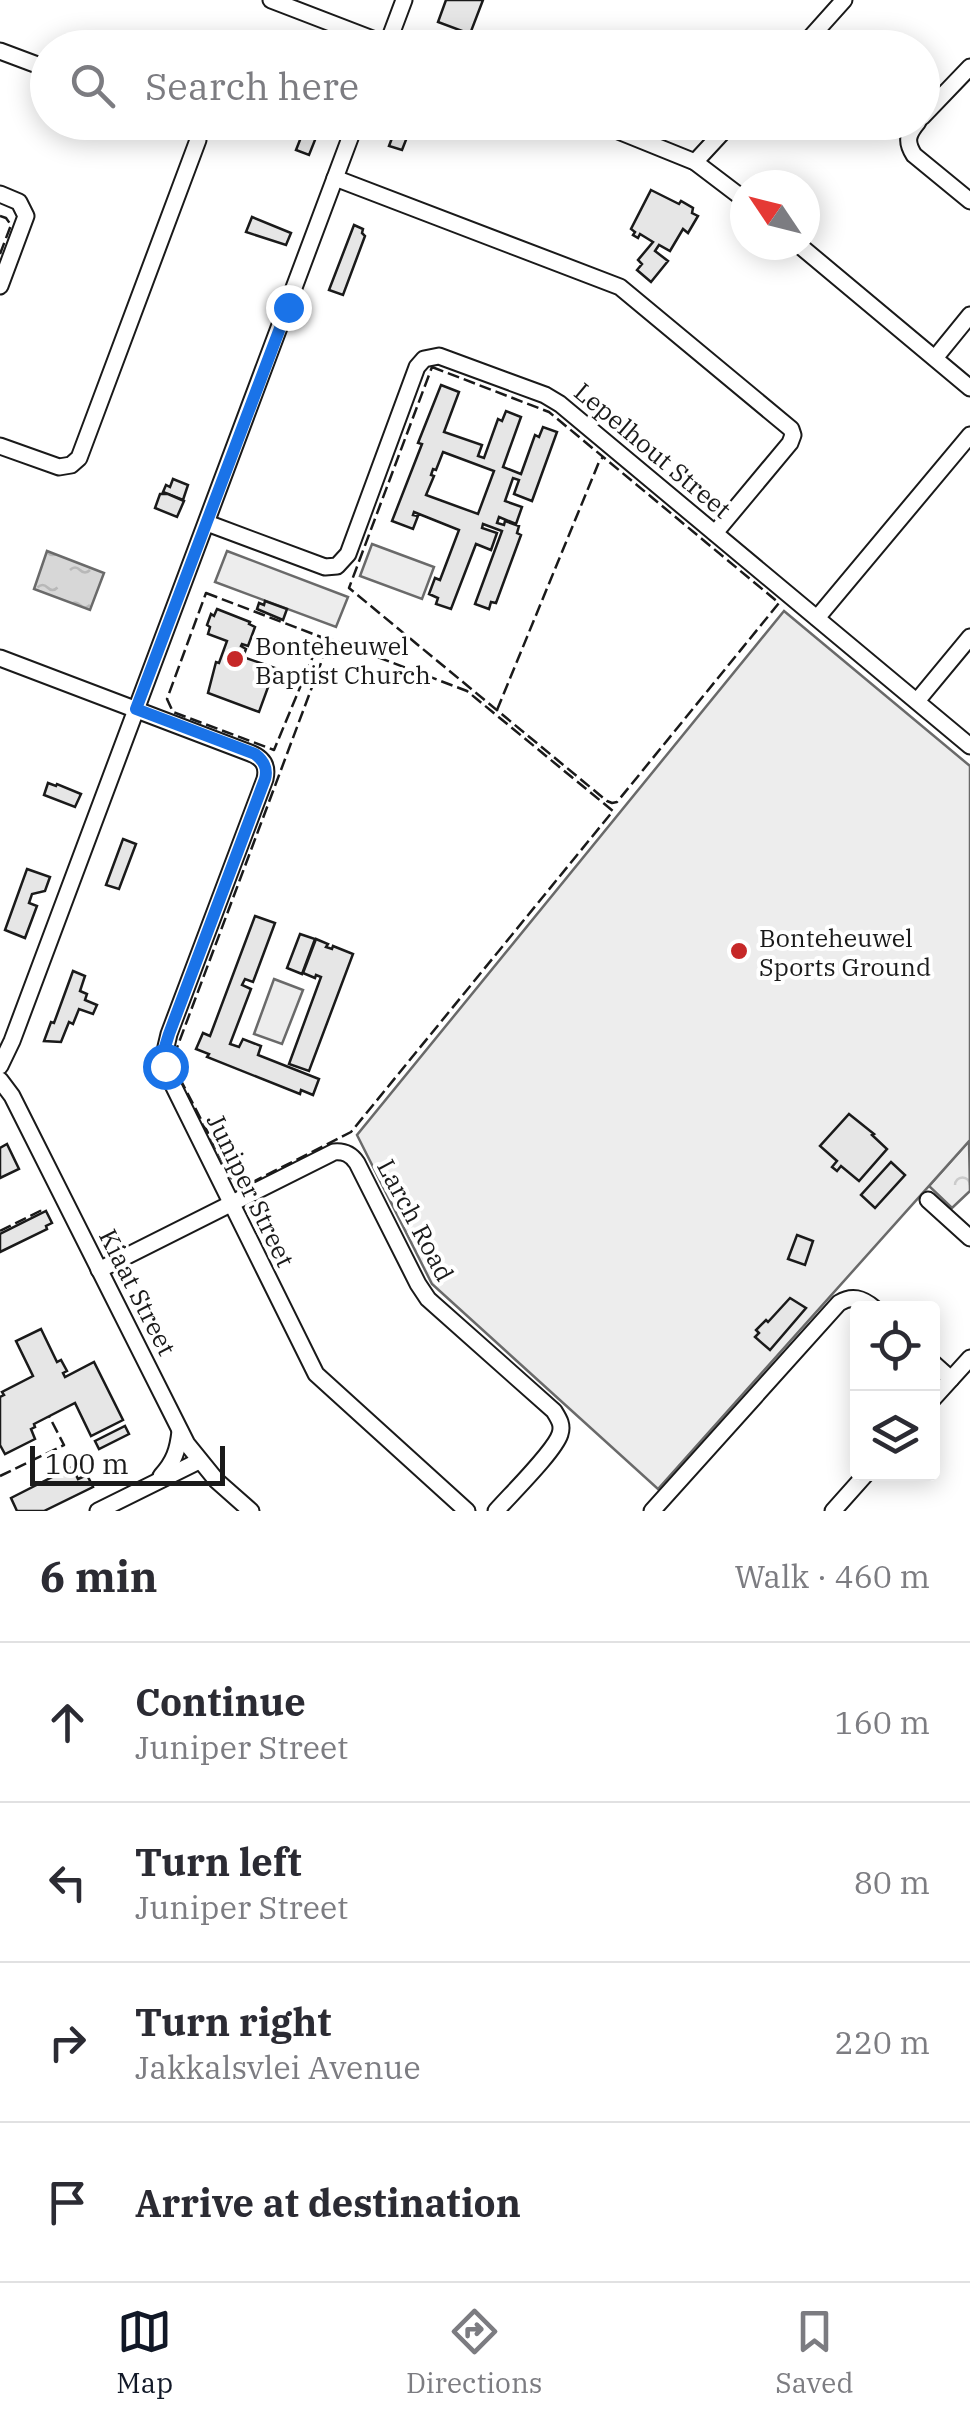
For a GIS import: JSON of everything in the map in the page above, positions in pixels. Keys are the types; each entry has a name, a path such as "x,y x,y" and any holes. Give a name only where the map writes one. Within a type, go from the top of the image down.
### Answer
{"street":[{"path":"273,0 349,30"},
{"path":"395,30 404,0"},
{"path":"815,30 839,2"},
{"path":"0,51 30,62"},
{"path":"940,98 970,66"},
{"path":"0,446 59,467 71,465 79,458 198,140"},
{"path":"0,1066 349,140"},
{"path":"641,140 695,162 730,189"},
{"path":"695,162 715,140"},
{"path":"908,140 914,155 970,201"},
{"path":"335,178 620,287 791,429 790,443 715,533"},
{"path":"0,194 19,202 26,216 0,286"},
{"path":"816,260 970,388"},
{"path":"934,358 970,315"},
{"name":"Lepelhout Street","path":"206,522 326,568 342,563 417,367 434,356 555,400 970,746"},
{"path":"817,618 970,435"},
{"path":"917,701 970,638"},
{"name":"Juniper Street","path":"2,663 255,754 266,767 265,779 164,1050 165,1066 316,1374 467,1511"},
{"name":"Kiaat Street","path":"0,1080 12,1096 180,1431 198,1461 251,1511"},
{"name":"Larch Road","path":"99,1270 334,1152 346,1152 353,1157 428,1299 554,1412 561,1424 552,1448 496,1511"},
{"path":"928,1200 970,1238"},
{"path":"652,1511 839,1303 857,1298 864,1301"},
{"path":"940,1391 970,1358"},
{"path":"940,1369 951,1379"},
{"path":"155,1482 174,1461 180,1431"},
{"path":"98,1511 198,1461"},
{"path":"833,1511 860,1481"}],"green space":[{"path":"372,544 434,567 422,599 360,576"},
{"path":"227,551 348,597 336,627 215,582"},
{"name":"Bonteheuwel Sports Ground","path":"784,611 970,766 970,1140 658,1489 432,1284 357,1135"},
{"path":"274,979 303,990 282,1044 254,1034"},
{"path":"969,1141 970,1191 952,1208 929,1186"}],"water":[{"path":"47,551 104,573 90,610 34,589"}],"building":[{"path":"446,0 483,0 472,30 438,22"},
{"path":"300,140 315,140 309,155 296,150"},
{"path":"391,140 406,140 402,150 389,146"},
{"path":"651,190 679,204 681,201 698,216 688,233 683,229 670,251 659,245 655,251 668,261 651,282 637,270 642,264 638,260 653,242 640,234 638,238 631,229"},
{"path":"252,217 291,233 286,245 246,232"},
{"path":"354,225 363,229 365,236 343,295 329,290"},
{"path":"441,385 459,392 444,432 482,445 478,456 484,458 498,419 502,421 506,411 521,417 503,467 521,474 535,435 539,437 543,427 557,432 532,501 514,494 519,480 513,478 505,501 522,507 516,524 499,517 497,523 504,525 505,521 519,526 517,533 521,535 496,603 491,602 489,609 475,604 502,531 483,524 482,528 497,533 491,550 476,544 451,609 436,604 438,598 429,594 435,578 440,580 459,530 414,512 418,516 413,529 392,521 422,444 418,443","holes":["443,452 494,471 478,514 426,495 433,469 436,470"]},
{"path":"173,479 188,485 183,500 163,492"},
{"path":"160,494 184,501 177,517 155,508"},
{"path":"265,601 287,609 283,620 257,609"},
{"name":"Bonteheuwel Baptist Church","path":"217,609 255,627 248,646 241,646 246,649 243,657 275,668 259,712 208,693 216,662 219,663 227,641 208,634 207,625"},
{"path":"48,783 81,794 75,807 44,795"},
{"path":"123,839 136,844 119,889 106,885"},
{"path":"27,869 50,877 45,891 32,894 29,903 37,906 25,938 5,930"},
{"path":"255,916 275,923 253,982 245,979 242,985 251,989 230,1044 239,1047 243,1039 261,1046 258,1055 319,1079 313,1095 301,1090 300,1094 196,1049 203,1033 210,1036"},
{"path":"300,934 315,939 302,974 287,968"},
{"path":"316,939 328,944 326,947 353,954 309,1071 289,1064 321,977 303,973"},
{"path":"73,971 85,976 80,991 87,994 85,1000 97,1005 93,1014 79,1009 61,1042 44,1041 51,1022 54,1023"},
{"path":"849,1114 887,1149 859,1181 841,1166 837,1171 832,1167 837,1161 820,1146"},
{"path":"7,1144 19,1169 0,1178 0,1148"},
{"path":"891,1162 905,1175 875,1208 861,1195"},
{"path":"46,1211 52,1223 47,1229 0,1252 0,1234"},
{"path":"797,1235 813,1241 805,1265 788,1259"},
{"path":"790,1298 806,1308 770,1350 755,1337 759,1333 756,1330"},
{"path":"41,1329 57,1362 61,1360 67,1371 63,1373 65,1377 94,1362 123,1420 91,1436 75,1403 34,1424 31,1429 35,1439 5,1454 0,1445 0,1397 2,1392 33,1376 16,1341"},
{"path":"125,1426 129,1434 99,1449 95,1441"},
{"path":"72,1467 78,1479 87,1475 93,1487 44,1511 17,1511 11,1498"}],"fence":[{"path":"0,216 11,225 0,254"},
{"path":"432,367 549,412 779,603 617,802 607,801 349,588 432,367"},
{"path":"497,710 603,457"},
{"path":"206,593 321,637 274,750 173,712 167,699 206,593"},
{"path":"330,639 467,691 613,811 351,1132 245,1186 233,1181 176,1071 175,1053 330,639"},
{"path":"0,1231 46,1211"},
{"path":"0,1476 64,1445 49,1416"}],"place":[{"name":"Bonteheuwel Baptist Church","path":"235,659"},
{"name":"Bonteheuwel Sports Ground","path":"739,951"}],"route":[{"path":"165,1066 169,1034 266,771 255,754 136,709 288,307"}]}
